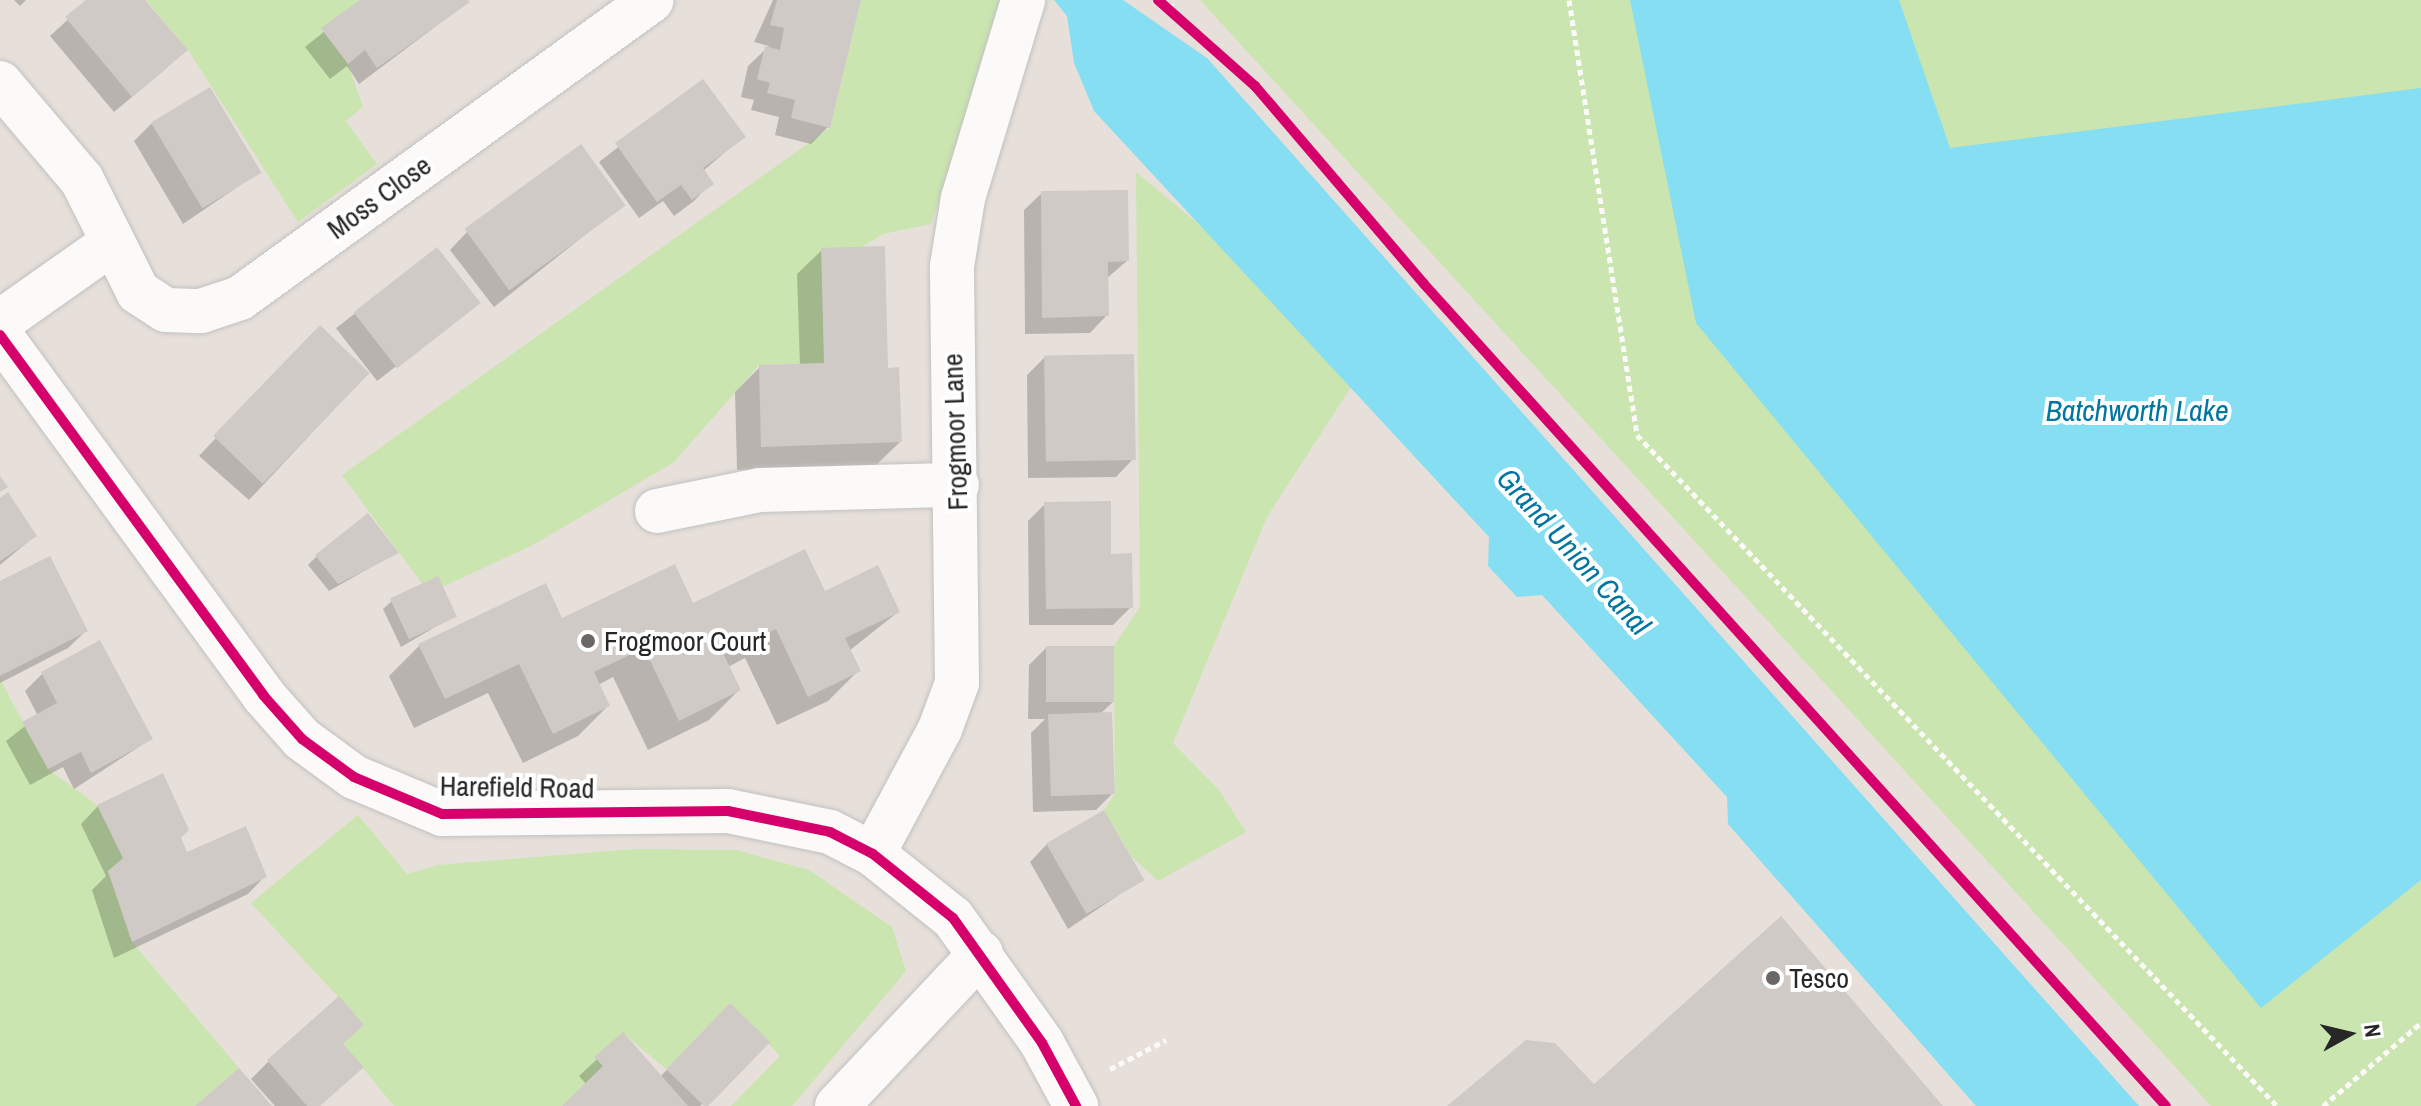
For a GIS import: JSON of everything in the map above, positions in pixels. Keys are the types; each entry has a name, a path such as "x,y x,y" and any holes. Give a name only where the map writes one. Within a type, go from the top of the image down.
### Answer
{"street":[{"name":"Moss Close","path":"0,83 82,180 109,245 138,292 166,310 201,311 240,298 652,0"},
{"name":"Frogmoor Lane","path":"873,854 940,729 957,683 952,266 963,198 1016,16"},
{"path":"0,322 109,245"},
{"name":"Harefield Road","path":"0,335 219,640 302,739 354,777 442,814 728,811 830,832 873,854 953,918 981,953 1076,1106"},
{"path":"657,511 760,490 957,485"},
{"path":"837,1106 981,953"}],"path":[{"path":"1158,0 1171,4 1182,18"},
{"path":"1569,0 1637,435 2277,1106"},
{"path":"2323,1106 2421,1023"},
{"path":"1116,1065 1166,1040"}],"green space":[{"path":"146,0 360,0 321,29 348,64 363,107 346,121 377,164 298,222 188,50"},
{"path":"861,0 1007,0 931,224 883,234 862,247 824,363 759,365 673,463 531,546 429,593 342,475 830,128"},
{"name":"Batchworth Lake","path":"1200,0 2421,0 2421,1106 2211,1106"},
{"path":"1136,172 1231,251 1351,387 1267,517 1173,743 1219,790 1246,832 1158,881 1131,856 1104,810 1115,794 1114,646 1140,607"},
{"path":"0,679 48,769 97,805 123,858 108,872 132,942 239,1068 195,1106 0,1106"},
{"path":"358,815 407,874 437,865 635,849 736,850 809,870 892,927 906,971 792,1106 731,1106 780,1056 730,1003 666,1069 623,1033 595,1057 603,1066 562,1106 394,1106 343,1044 364,1025 251,903"}],"water":[{"name":"Grand Union Canal","path":"1054,0 1123,0 1207,58 2139,1106 1976,1106 1728,824 1727,797 1542,595 1517,597 1488,566 1489,537 1094,111 1074,63 1067,16"},
{"name":"Batchworth Lake","path":"1630,0 1899,0 1950,148 2421,88 2421,880 2261,1008 1696,323"}],"building":[{"path":"86,0 145,0 188,50 132,97 65,17"},
{"path":"360,0 470,2 377,68 365,50 348,64 321,28"},
{"path":"777,0 861,0 830,128 791,118 795,100 767,93 770,83 757,79 765,46 780,50 784,28 770,25"},
{"path":"703,79 746,137 703,168 714,184 692,200 681,185 657,202 615,143"},
{"path":"210,87 262,173 202,208 151,123"},
{"path":"581,144 626,205 509,290 465,229"},
{"path":"1128,190 1129,261 1108,262 1109,316 1042,318 1041,191"},
{"path":"885,246 888,368 899,367 902,442 761,447 759,365 824,363 821,248"},
{"path":"437,247 481,303 397,368 353,312"},
{"path":"320,325 370,373 263,484 213,436"},
{"path":"1134,354 1136,460 1046,462 1044,356"},
{"path":"0,476 8,487 0,492"},
{"path":"8,492 37,536 0,561 0,498"},
{"path":"1111,501 1111,554 1132,553 1133,608 1046,609 1044,502"},
{"path":"368,513 399,553 338,584 315,555"},
{"name":"Frogmoor Court","path":"805,549 825,591 878,565 900,612 845,638 861,671 808,697 776,629 724,655 741,690 679,721 644,648 594,672 610,706 553,734 519,664 445,699 418,644 546,583 562,618 675,564 693,603"},
{"path":"50,556 88,631 0,676 0,581"},
{"path":"438,576 457,617 409,639 390,598"},
{"path":"100,640 153,739 91,773 81,752 48,769 22,722 57,703 41,672"},
{"path":"1046,646 1114,646 1114,702 1046,702"},
{"path":"1112,712 1115,794 1051,796 1048,714"},
{"path":"163,773 189,830 181,838 187,852 246,826 267,877 132,942 108,871 123,858 97,805"},
{"path":"1104,810 1144,880 1086,914 1046,844"},
{"name":"Tesco","path":"1781,916 1943,1106 1447,1106 1526,1040 1555,1043 1594,1084"},
{"path":"339,996 364,1025 343,1044 364,1067 320,1106 307,1106 267,1060"},
{"path":"730,1003 770,1042 708,1106 704,1106 666,1069"},
{"path":"623,1032 688,1106 562,1106 603,1066 594,1057"},
{"path":"239,1068 272,1106 195,1106"}],"cycle path":[{"path":"1158,0 1255,86 1424,284 2166,1106"},
{"path":"0,335 263,695 302,739 354,777 442,814 728,811 830,832 873,854 953,918 1042,1043 1076,1106"}],"place":[{"name":"Frogmoor Court","path":"588,641"},
{"name":"Tesco","path":"1773,978"}]}
